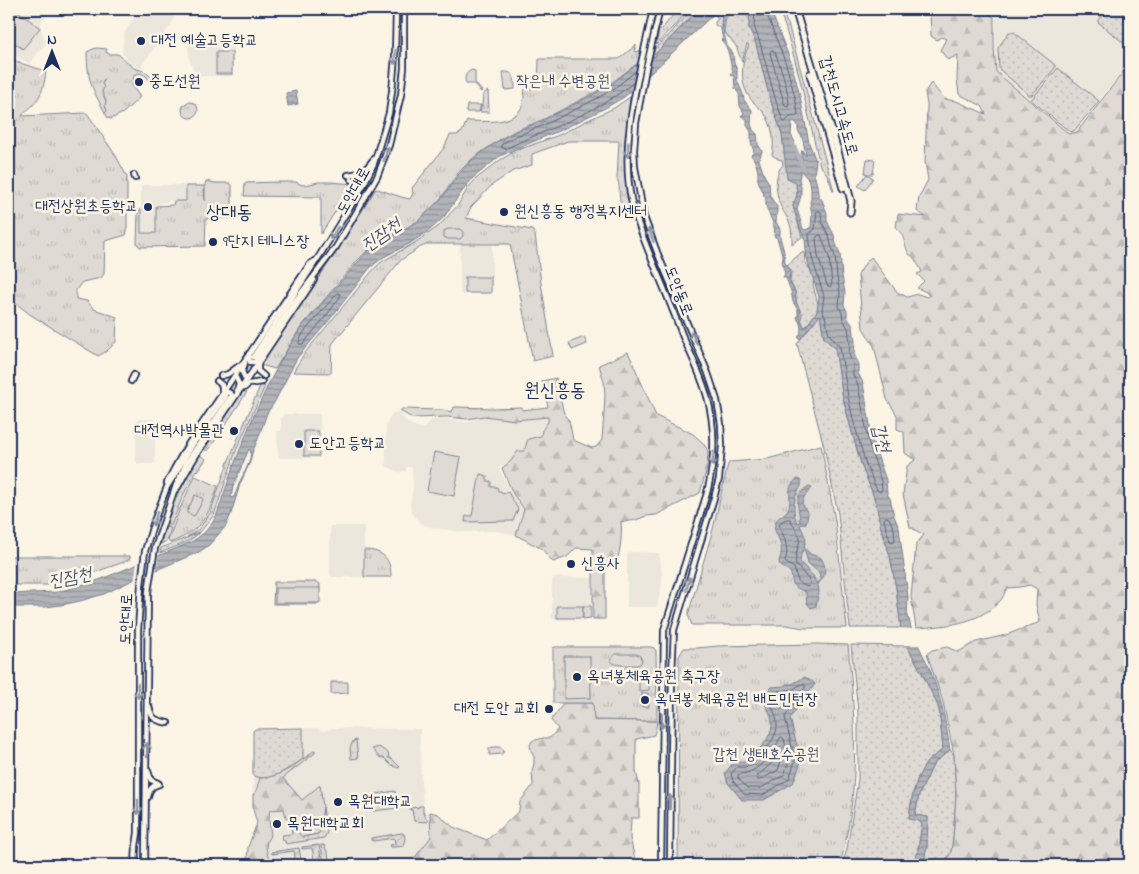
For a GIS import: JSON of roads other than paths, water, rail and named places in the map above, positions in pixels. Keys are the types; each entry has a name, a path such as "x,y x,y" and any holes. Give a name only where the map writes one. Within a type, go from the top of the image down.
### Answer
{"main road":[{"name":"도안대로","path":"252,358 310,264 318,258 368,176 389,113 395,56 396,9"},
{"name":"도안대로","path":"252,358 313,282 374,184 389,145 404,79 404,9"},
{"name":"도안동로","path":"653,9 629,127 628,179 633,208 646,246 705,389 714,436 711,477 664,630 661,865"},
{"name":"도안동로","path":"660,9 652,39 636,122 634,159 636,178 643,214 657,252 714,388 720,412 722,446 719,479 674,630 670,865"},
{"name":"갑천도시고속도로","path":"793,9 850,209"},
{"path":"358,192 357,183 350,177 362,173 375,157"},
{"path":"221,376 234,371 252,358"},
{"path":"252,358 258,371 264,376"},
{"path":"229,398 246,380 252,358"},
{"path":"246,380 242,372 252,358"},
{"path":"229,398 235,376 242,364"},
{"path":"131,381 134,375"},
{"path":"229,398 239,386 235,376"},
{"path":"217,380 229,398"},
{"path":"229,398 245,386 262,382"},
{"name":"도안대로","path":"135,865 138,834 138,630 145,552 168,482 179,459 229,398"},
{"name":"도안대로","path":"145,865 149,582 155,548 174,491 229,398"},
{"path":"147,695 152,717 168,723"},
{"path":"146,768 151,780 159,784 153,785 146,800"}],"water":[{"path":"697,9 719,9 624,97 561,130 500,156 473,178 444,217 430,230 409,244 382,258 370,268 297,358 267,413 226,526 209,545 199,552 104,594 61,605 9,607 9,594 57,592 99,580 193,541 204,533 217,514 251,422 284,355 300,329 370,249 418,221 443,197 458,175 471,161 496,142 596,93 613,83 634,66 656,56 656,53","holes":["250,449 249,462 233,498 231,497 233,487"]},
{"path":"721,9 724,9 723,29 727,46 733,53 737,80 744,100 752,110 751,124 757,134 758,144 762,151 759,160 769,183 770,196 777,207 776,222 780,229 785,262 790,272 789,281 795,292 796,302 800,310 800,319 804,327 806,327 817,311 819,297 807,259 805,240 793,206 797,195 796,182 787,178 782,134 770,99 756,44 749,27 750,9 770,9 791,62 809,143 816,161 814,174 818,194 827,213 827,221 840,254 845,293 844,305 847,317 853,326 854,354 858,363 858,373 863,383 873,443 886,480 887,494 899,528 908,597 907,618 935,682 943,711 950,750 934,763 919,795 915,815 928,817 927,846 923,865 909,865 917,855 922,825 919,821 909,819 912,796 919,775 929,760 943,749 939,708 907,646 906,634 901,629 890,556 873,494 862,467 850,425 843,398 835,348 824,338 820,315 800,339 798,337 801,330 797,318 798,310 793,302 786,278 783,277 785,274 782,264 783,257 777,238 774,236 775,232 767,209 766,199 758,180 757,166 751,155 754,152 751,132 747,125 747,119 741,116 744,113 740,106 739,94 735,88 734,76 730,75 733,71 729,55 721,40 723,38","holes":["794,121 798,125 798,131 802,137 806,154 806,156 802,150 803,160 801,162 797,160 793,147 795,142 791,135 792,122","801,171 808,179 811,188 811,227 806,230 803,229 797,209 801,196 799,179"]},
{"path":"296,91 298,104 288,106 286,93"},
{"path":"798,479 801,481 801,487 794,504 797,523 800,522 798,498 809,486 812,488 804,497 802,503 808,514 806,523 800,525 806,539 804,547 810,554 821,558 825,568 823,578 818,584 819,592 816,606 811,608 807,603 806,592 795,587 790,572 781,566 779,562 781,548 775,524 777,519 788,510 790,488","holes":["803,550 805,551 808,563 819,573 820,579 817,583 800,562 801,554"]},
{"path":"805,677 815,684 790,718 801,762 793,783 764,800 742,800 728,783 725,773 734,762 745,762 761,748 769,736 772,723 765,703 765,693 772,687 792,684"}],"waterway":[{"path":"104,79 102,92 106,101 107,111 105,113"},
{"name":"갑천","path":"792,142 803,167"}],"tunnel":[{"path":"227,395 250,360"},
{"path":"231,397 255,360"}],"place":[{"name":"대전 예술고등학교","path":"141,41"},
{"name":"중도선원","path":"139,82"},
{"name":"대전상원초등학교","path":"148,207"},
{"name":"원신흥동 행정복지센터","path":"504,212"},
{"name":"9단지 테니스장","path":"213,242"},
{"name":"대전역사박물관","path":"234,431"},
{"name":"도안고등학교","path":"299,444"},
{"name":"신흥사","path":"571,564"},
{"name":"옥녀봉체육공원 축구장","path":"577,677"},
{"name":"옥녀봉 체육공원 배드민턴장","path":"645,700"},
{"name":"대전 도안 교회","path":"549,709"},
{"name":"목원대학교","path":"338,802"},
{"name":"목원대학교회","path":"277,824"}],"district":[{"name":"상대동","path":"229,213"},
{"name":"원신흥동","path":"555,391"}],"park label":[{"name":"작은내 수변공원","path":"563,82"},
{"name":"갑천 생태호수공원","path":"766,755"}],"water label":[{"name":"진잠천","path":"382,236"},
{"name":"진잠천","path":"70,579"}]}
